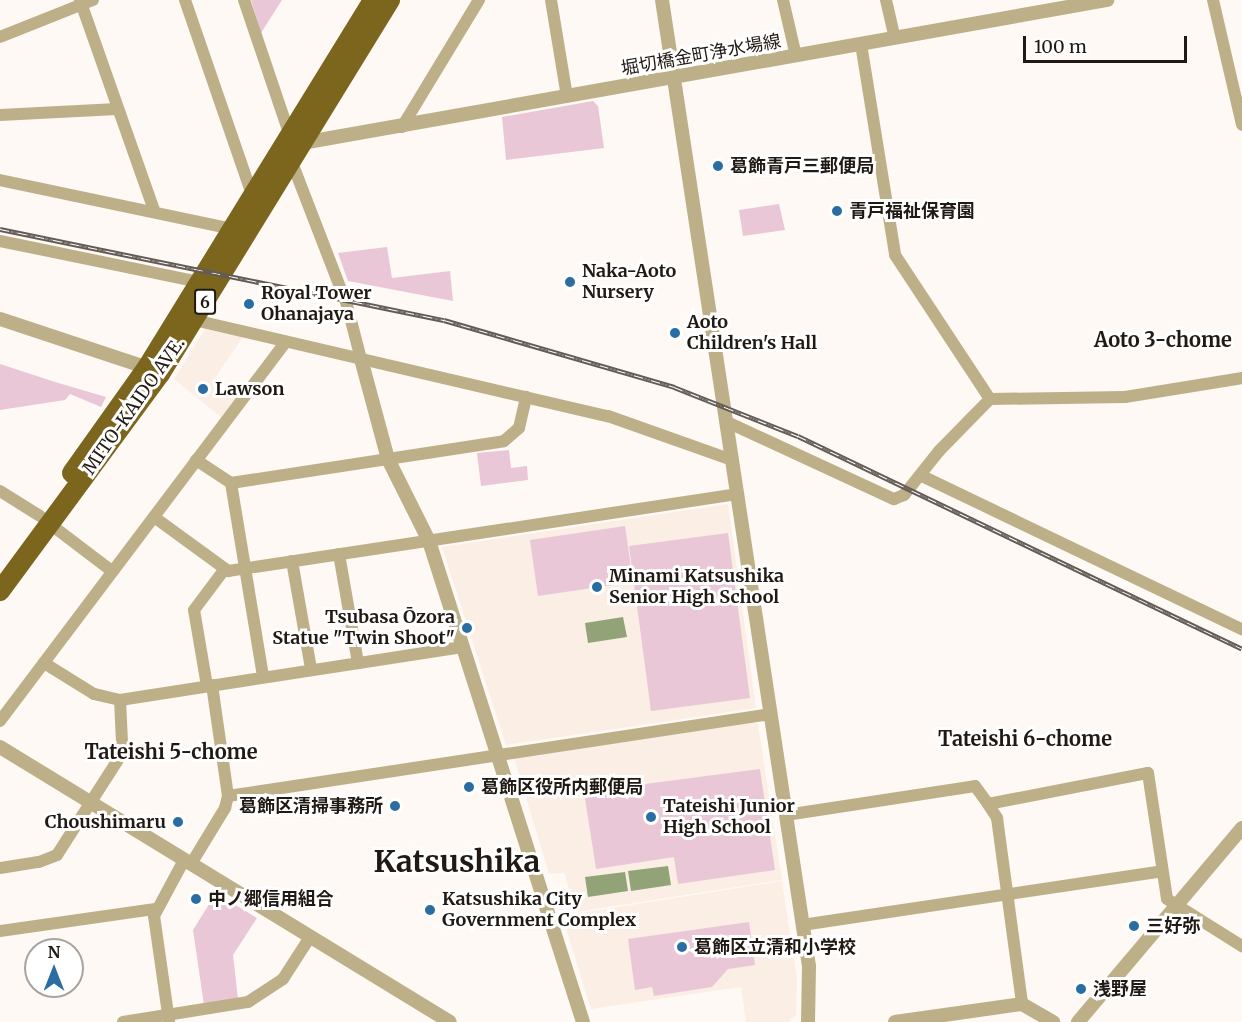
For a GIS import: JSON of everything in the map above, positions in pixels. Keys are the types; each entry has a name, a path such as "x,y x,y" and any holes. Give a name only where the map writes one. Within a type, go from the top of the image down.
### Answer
{"highway":[{"name":"MITO-KAIDO AVE.","path":"0,591 45,520 154,370 194,320 294,146 373,0"},
{"name":"MITO-KAIDO AVE.","path":"154,370 201,282 252,195 294,146 390,0"},
{"name":"MITO-KAIDO AVE.","path":"0,569 45,520"}],"street":[{"path":"0,37 80,2 93,0"},
{"path":"185,0 252,195"},
{"path":"244,0 339,284 388,459 429,541 583,1022"},
{"path":"402,127 479,0"},
{"path":"551,0 567,97"},
{"path":"662,0 802,925 810,982 807,1022"},
{"path":"783,0 796,56"},
{"path":"886,0 895,38"},
{"name":"堀切橋金町浄水場線","path":"294,146 1107,0"},
{"path":"1214,0 1242,125"},
{"path":"80,2 154,210"},
{"path":"861,44 895,255 990,399"},
{"path":"0,115 117,109"},
{"path":"0,180 154,210 232,230"},
{"path":"0,241 201,282"},
{"path":"0,319 154,370"},
{"path":"194,320 608,416 732,460"},
{"path":"0,721 286,342"},
{"path":"726,422 894,499 904,495 922,476 939,451 990,399 1125,397 1242,378"},
{"path":"196,460 231,483 504,441 519,428 526,397"},
{"path":"922,476 1242,629"},
{"path":"231,483 263,676"},
{"path":"0,491 45,520 112,571"},
{"path":"154,517 224,570 738,494"},
{"path":"339,554 358,663"},
{"path":"292,561 311,669"},
{"path":"169,1019 155,909 188,862 228,796 210,686 194,610 224,570"},
{"path":"44,663 94,694 120,700 461,646"},
{"path":"0,868 57,855 92,803 120,752 120,700"},
{"path":"228,796 771,714"},
{"path":"0,747 310,937 434,1018 450,1022"},
{"path":"988,804 1148,773 1167,899 1242,946"},
{"path":"786,815 975,786 997,818 1022,1004"},
{"path":"1078,1022 1242,828"},
{"path":"802,925 1162,871"},
{"path":"0,931 155,909"},
{"path":"123,1022 169,1019 232,1006 263,995 283,979 310,937"},
{"path":"895,1022 1022,1004 1053,1022"}],"shaded area":[{"path":"251,0 282,0 261,33"},
{"path":"593,101 598,106 604,148 506,160 502,117"},
{"path":"779,204 785,230 743,236 739,210"},
{"path":"387,247 392,278 450,271 453,301 348,281 338,253"},
{"path":"205,329 243,337 213,381 237,398 222,418 174,379"},
{"path":"0,364 106,397 101,407 70,394 65,400 0,410"},
{"path":"509,450 511,468 527,466 528,480 481,486 477,453"},
{"name":"Minami Katsushika Senior High School","path":"728,504 756,708 506,745 442,547"},
{"path":"625,526 633,582 538,596 530,540"},
{"path":"728,533 750,698 651,711 629,546"},
{"path":"623,617 627,637 588,643 585,623"},
{"name":"Tateishi Junior High School","path":"755,722 758,724 782,880 576,912 564,873 549,874 514,758"},
{"path":"760,769 775,870 678,884 674,857 596,869 584,792"},
{"path":"668,866 671,885 631,891 628,871"},
{"path":"625,872 628,891 588,897 585,877"},
{"name":"葛飾区立清和小学校","path":"782,881 797,979 796,1015 789,1022 746,1022 741,987 591,1009 562,916"},
{"path":"216,893 257,918 233,955 238,999 204,1005 193,930"},
{"path":"749,922 755,965 728,969 712,987 654,996 652,987 635,990 628,939"}],"railway":[{"path":"0,229 444,320 674,387 798,436 1242,649"}],"place":[{"name":"葛飾青戸三郵便局","path":"718,166"},
{"name":"青戸福祉保育園","path":"837,211"},
{"name":"Naka-Aoto Nursery","path":"570,282"},
{"name":"Royal Tower Ohanajaya","path":"249,304"},
{"name":"Aoto Children's Hall","path":"675,333"},
{"name":"Lawson","path":"203,389"},
{"name":"Minami Katsushika Senior High School","path":"597,587"},
{"name":"Tsubasa Ōzora Statue \"Twin Shoot\"","path":"467,628"},
{"name":"葛飾区役所内郵便局","path":"469,787"},
{"name":"葛飾区清掃事務所","path":"395,806"},
{"name":"Tateishi Junior High School","path":"651,817"},
{"name":"Choushimaru","path":"178,822"},
{"name":"中ノ郷信用組合","path":"196,899"},
{"name":"Katsushika City Government Complex","path":"430,910"},
{"name":"三好弥","path":"1134,926"},
{"name":"葛飾区立清和小学校","path":"682,947"},
{"name":"浅野屋","path":"1081,989"}],"district":[{"name":"Aoto 3-chome","path":"1163,339"},
{"name":"Tateishi 6-chome","path":"1025,738"},
{"name":"Tateishi 5-chome","path":"171,751"},
{"name":"Katsushika","path":"457,861"}]}
